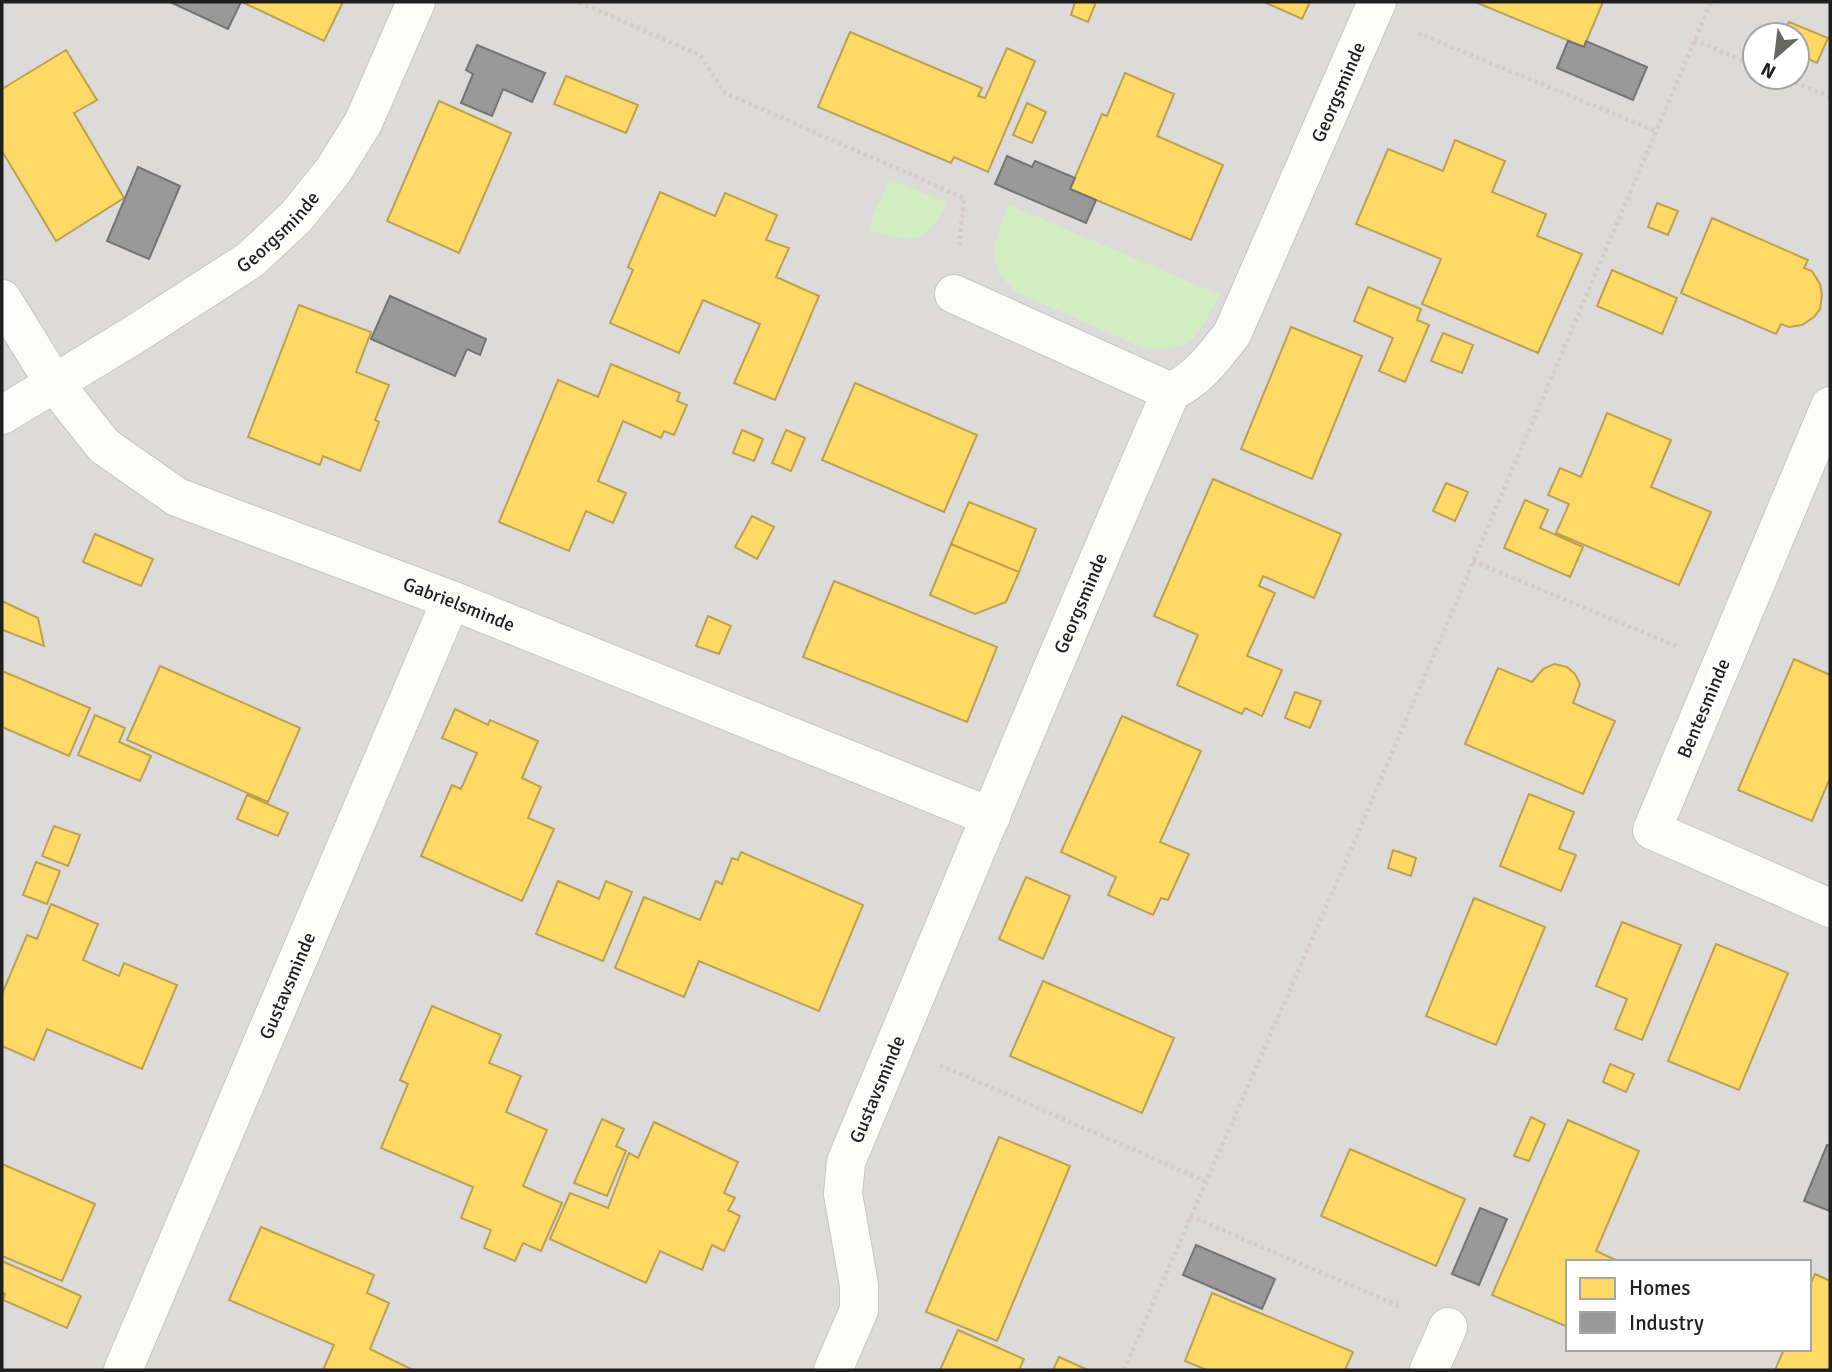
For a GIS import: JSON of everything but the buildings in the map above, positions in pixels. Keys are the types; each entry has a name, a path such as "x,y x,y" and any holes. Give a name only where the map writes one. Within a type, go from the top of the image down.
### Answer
{"street":[{"name":"Georgsminde","path":"2,415 250,260 296,217 333,172 363,122 416,2"},
{"name":"Georgsminde","path":"991,817 1074,613 1171,392 1204,370 1232,334 1374,8"},
{"path":"954,294 1171,392"},
{"name":"Gabrielsminde","path":"2,299 54,383 104,446 177,497 451,600 991,817"},
{"name":"Bentesminde","path":"1830,406 1652,830 1830,908"},
{"name":"Gustavsminde","path":"123,1370 451,600"},
{"name":"Gustavsminde","path":"833,1370 859,1310 856,1264 843,1195 846,1162 991,817"},
{"path":"1429,1370 1448,1327"}],"path":[{"path":"579,2 700,55 725,93 964,198 954,294"},
{"path":"1124,1370 1350,852 1711,2"},
{"path":"1374,8 1656,131"},
{"path":"1694,40 1741,60"},
{"path":"1811,89 1830,97"},
{"path":"1473,561 1721,665"},
{"path":"895,1045 1205,1181"},
{"path":"1190,1216 1448,1327"}],"shaded area":[{"path":"2,2 1830,2 1830,1370 2,1370"}],"green space":[{"path":"889,179 947,203 939,217 923,234 906,239 868,229"},
{"path":"1009,205 1220,295 1199,331 1184,344 1161,349 1143,348 1016,292 999,271 994,251"}]}
